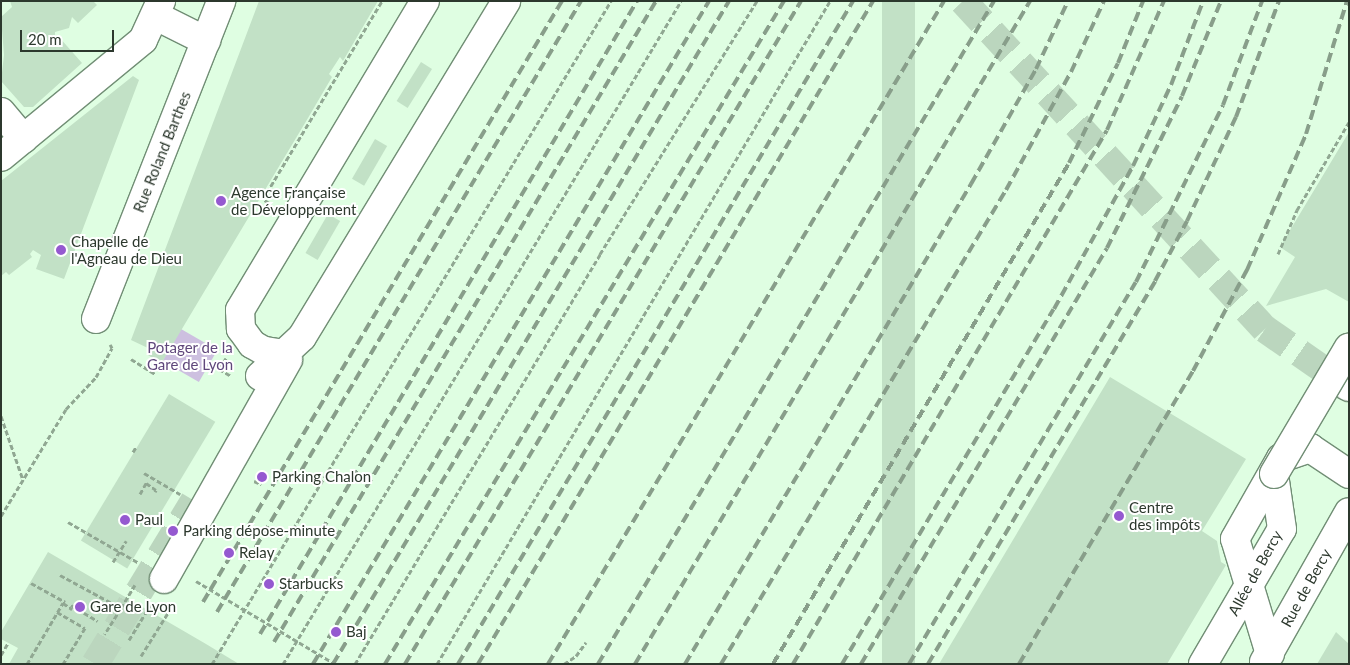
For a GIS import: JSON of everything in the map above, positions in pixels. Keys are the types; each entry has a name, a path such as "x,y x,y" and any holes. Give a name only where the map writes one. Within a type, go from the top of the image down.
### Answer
{"street":[{"name":"Rue Roland Barthes","path":"96,319 221,1"},
{"path":"293,345 264,351 252,344 241,329 240,310 425,1"},
{"path":"176,578 293,345 506,1"},
{"path":"1,157 143,40 159,9 206,41"},
{"path":"1,112 24,139"},
{"path":"260,376 293,345"},
{"name":"Allée de Bercy","path":"1202,664 1282,529 1274,474 1349,347"},
{"path":"1267,659 1245,568 1235,539 1280,458 1310,448 1349,474"},
{"name":"Rue de Bercy","path":"1267,659 1349,512"},
{"path":"1185,664 1245,568"}],"path":[{"path":"294,221 264,199 382,1"},
{"path":"212,664 611,1"},
{"path":"283,664 681,1"},
{"path":"355,664 600,254 757,1"},
{"path":"437,664 830,1"},
{"path":"1278,254 1297,210 1349,122"},
{"path":"1,516 66,409 96,377 112,348"},
{"path":"131,359 155,374"},
{"path":"1,416 23,480"},
{"path":"133,452 136,447"},
{"path":"144,473 183,496"},
{"path":"140,494 146,483 156,490 154,492"},
{"path":"68,522 133,560"},
{"path":"113,562 126,541"},
{"path":"60,575 121,608 105,634"},
{"path":"176,578 335,664"},
{"path":"31,582 98,621"},
{"path":"27,664 63,603 72,609"},
{"path":"57,612 85,628 63,664"},
{"path":"102,626 108,629"},
{"path":"564,664 576,656 586,642"},
{"path":"2,653 8,643"}],"green space":[{"name":"Potager de la Gare de Lyon","path":"181,329 217,350 199,382 162,361"}],"building":[{"path":"10,1 93,1 97,5 78,23 72,17 69,28 55,32 55,37 59,37 82,63 33,107 24,107 1,81 4,55 1,17 12,7"},
{"name":"Agence Française de Développement","path":"259,1 378,1 343,61 340,57 329,74 332,77 161,364 148,355 150,349 131,340"},
{"path":"882,1 915,1 915,664 882,664"},
{"path":"421,62 432,69 408,108 397,101"},
{"path":"133,76 139,80 64,279 36,269 41,255 33,250 30,254 32,257 9,275 6,272 1,276 1,181"},
{"path":"1349,132 1349,302 1326,289 1266,306 1295,257 1280,247"},
{"path":"375,139 387,146 364,186 352,179"},
{"path":"328,214 340,221 318,260 306,253"},
{"name":"Centre des impôts","path":"1110,377 1246,459 1202,531 1217,541 1221,562 1226,565 1167,664 939,664"},
{"path":"169,394 215,422 127,568 81,541"},
{"name":"Gare de Lyon","path":"48,552 239,664 9,664 18,648 1,639 1,632"},
{"path":"1336,632 1349,644 1349,664 1317,664"}],"tunnel":[{"path":"963,1 1265,329 1347,386"},
{"path":"95,664 194,501"}],"railway":[{"path":"203,602 562,1"},
{"path":"217,612 581,1"},
{"path":"260,634 637,1"},
{"path":"274,642 656,1"},
{"path":"313,664 709,1"},
{"path":"333,664 729,1"},
{"path":"385,664 784,1"},
{"path":"405,664 801,1"},
{"path":"458,664 853,1"},
{"path":"478,664 873,1"},
{"path":"548,664 944,1"},
{"path":"598,664 994,1"},
{"path":"635,664 1030,1"},
{"path":"685,664 971,184 1036,69 1068,1"},
{"path":"721,664 1006,190 1071,72 1104,1"},
{"path":"773,664 1069,163 1118,63 1143,1"},
{"path":"793,664 1107,130 1164,1"},
{"path":"842,664 1054,309 1133,166 1171,85 1203,1"},
{"path":"861,664 1107,248 1182,96 1221,1"},
{"path":"909,664 1136,282 1223,105 1262,1"},
{"path":"928,664 1155,281 1187,221 1236,117 1279,1"},
{"path":"1019,664 1193,371 1247,270 1306,134 1347,1"}],"place":[{"name":"Agence Française de Développement","path":"221,201"},
{"name":"Chapelle de l'Agneau de Dieu","path":"61,250"},
{"name":"Parking Chalon","path":"262,477"},
{"name":"Centre des impôts","path":"1119,516"},
{"name":"Paul","path":"125,520"},
{"name":"Parking dépose-minute","path":"173,531"},
{"name":"Relay","path":"229,553"},
{"name":"Starbucks","path":"269,584"},
{"name":"Gare de Lyon","path":"80,607"},
{"name":"Baj","path":"336,632"}]}
